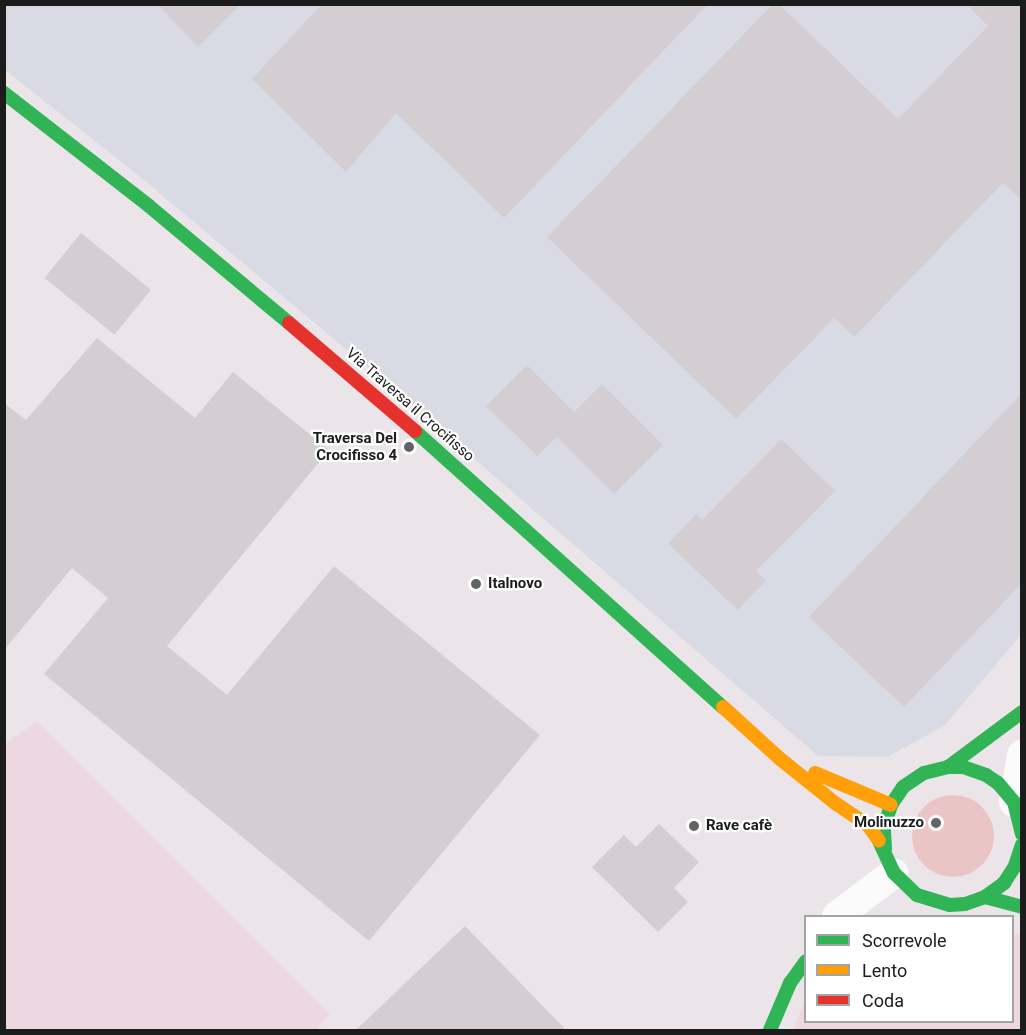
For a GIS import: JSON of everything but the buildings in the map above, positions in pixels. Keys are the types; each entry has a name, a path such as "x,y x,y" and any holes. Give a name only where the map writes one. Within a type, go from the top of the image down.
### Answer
{"street":[{"name":"Via Traversa il Crocifisso","path":"4,93 149,206 370,390 779,758 835,804 868,825 890,861 916,895 931,902 965,904 985,897 1018,869 1022,845"},
{"path":"948,767 1022,712"},
{"path":"1014,802 1022,755"},
{"name":"Via Traversa il Crocifisso","path":"779,758 891,805"},
{"path":"838,915 890,861 884,827 891,805 903,787 924,773 948,767 963,767 986,775 998,783 1014,802 1020,818 1022,834"},
{"name":"Via Traversa il Crocifisso","path":"985,897 1022,907"},
{"path":"770,1030 790,983 804,964"}],"shaded area":[{"path":"4,5 1021,5 1021,635 944,726 887,757 818,756 390,386 139,176 5,70"},
{"path":"37,721 330,1014 315,1030 5,1030 5,744"},
{"path":"945,795 961,795 976,802 987,813 994,828 991,852 982,865 961,877 945,877 930,870 919,859 912,844 912,828 919,813 930,802"},
{"path":"1014,934 1021,935 1021,1030 793,1030 804,1002 804,1023 1014,1023"}],"traffic: fast":[{"path":"4,93 149,206 289,323"},
{"path":"415,431 723,707"},
{"path":"948,767 1022,712"},
{"path":"885,849 884,827 891,805 903,787 924,773 948,767 963,767 986,775 998,783 1014,802 1022,834"},
{"path":"879,841 894,873 917,895 950,905 965,904 985,897 1004,883 1015,866 1022,845"},
{"path":"985,897 1022,907"},
{"path":"770,1030 790,983 804,964"}],"traffic: slow":[{"path":"723,707 779,758 835,803 868,825 879,841"},
{"path":"815,773 891,805"}],"traffic: jam":[{"path":"289,323 415,431"}],"place":[{"name":"Traversa Del Crocifisso 4","path":"409,447"},
{"name":"Italnovo","path":"476,584"},
{"name":"Molinuzzo","path":"936,823"},
{"name":"Rave cafè","path":"694,826"}]}
